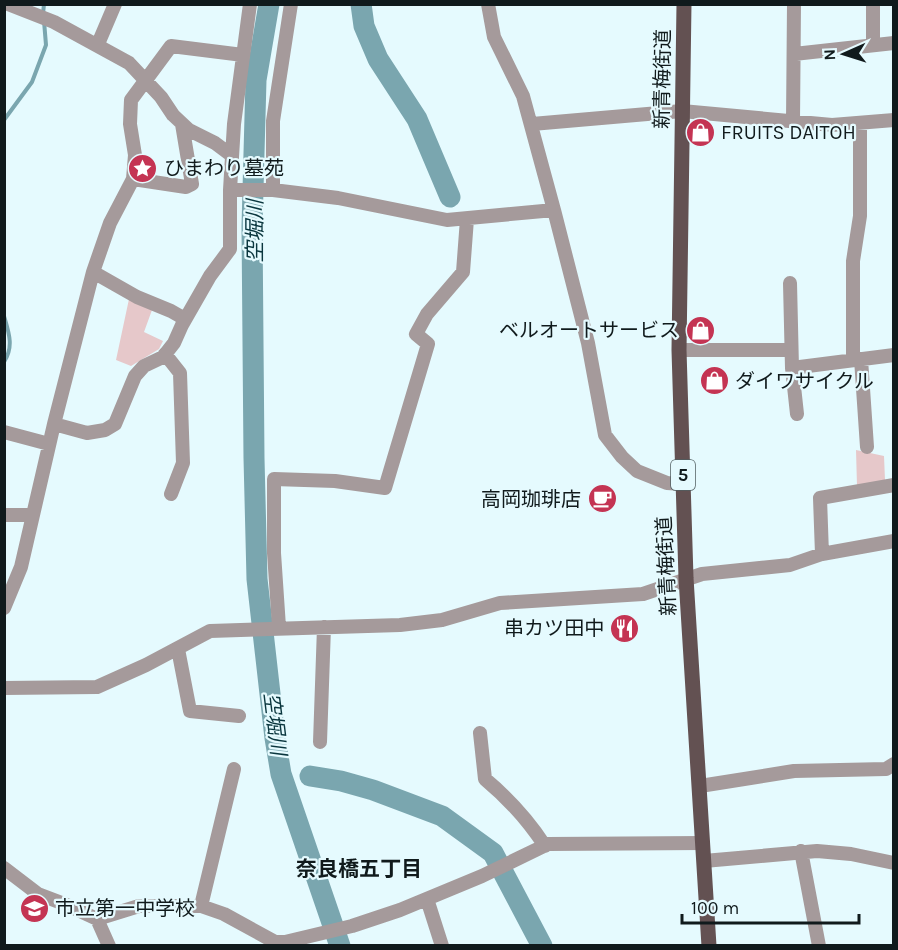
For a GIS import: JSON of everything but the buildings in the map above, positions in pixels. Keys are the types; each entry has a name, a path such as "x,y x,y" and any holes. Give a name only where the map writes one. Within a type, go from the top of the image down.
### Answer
{"main road":[{"name":"新青梅街道","path":"684,4 679,350 686,579 710,945"}],"street":[{"path":"8,4 52,21 98,44 129,63 182,124 231,155"},
{"path":"98,44 115,4"},
{"path":"54,424 87,433 105,430 114,424 135,376 144,366 165,354 174,343 210,276 230,249 233,190 231,155 250,4"},
{"path":"270,190 273,121 291,4"},
{"path":"488,4 494,37 523,96 532,124 588,343 605,435 622,457 637,471 667,483 683,484"},
{"path":"793,122 794,4"},
{"path":"873,4 873,44"},
{"path":"794,54 894,43"},
{"path":"4,608 18,576 93,272 110,223 133,179 135,155 129,109 130,99 171,46 243,55"},
{"path":"532,124 682,111 832,125 894,120"},
{"path":"860,123 860,216 853,261 857,360 867,447"},
{"path":"133,179 186,187 192,184 182,124"},
{"path":"233,190 270,190 338,198 447,220 554,210"},
{"path":"277,628 274,479 334,482 385,488 428,344 416,334 427,314 463,272 467,219"},
{"path":"93,272 137,297 185,319"},
{"path":"790,283 791,351 797,414"},
{"path":"679,350 791,351"},
{"path":"165,354 180,373 183,463 171,494"},
{"path":"792,368 894,355"},
{"path":"4,432 49,444"},
{"path":"822,554 820,498 894,484"},
{"path":"4,515 33,515"},
{"path":"4,688 97,687 178,649 210,631 400,625 442,620 500,603 643,594 686,579 729,570 790,565 822,554 894,541"},
{"path":"320,742 324,627"},
{"path":"178,649 190,711 239,716"},
{"path":"480,733 485,779 505,796 545,846"},
{"path":"700,786 794,771 886,769 894,764"},
{"path":"201,906 234,769"},
{"path":"97,919 139,906 201,906 224,914 275,942 284,944 400,910 495,871 545,846 580,843 703,843"},
{"path":"801,851 819,945"},
{"path":"704,861 801,851 851,854 894,863"},
{"path":"4,868 38,894 67,904 97,919 109,945"},
{"path":"427,899 442,945"}],"shaded area":[{"path":"129,299 152,310 144,332 163,341 159,349 131,366 116,360"},
{"path":"856,450 884,456 885,480 857,486"}],"waterway":[{"path":"43,14 44,4"},
{"name":"空堀川","path":"269,4 256,80 252,226 257,579 281,774 340,946"},
{"name":"空堀川","path":"361,4 364,26 378,59 417,119 450,197"},
{"path":"4,120 32,82 46,45 44,21"},
{"path":"4,316 10,345 4,362"},
{"name":"空堀川","path":"310,776 341,781 373,790 442,816 493,853 542,946"}],"place":[{"name":"FRUITS DAITOH","path":"700,132"},
{"name":"ひまわり墓苑","path":"143,168"},
{"name":"ベルオートサービス","path":"700,330"},
{"name":"ダイワサイクル","path":"714,381"},
{"name":"高岡珈琲店","path":"602,499"},
{"name":"串カツ田中","path":"625,628"},
{"name":"市立第一中学校","path":"34,908"}],"district":[{"name":"奈良橋五丁目","path":"359,869"}]}
